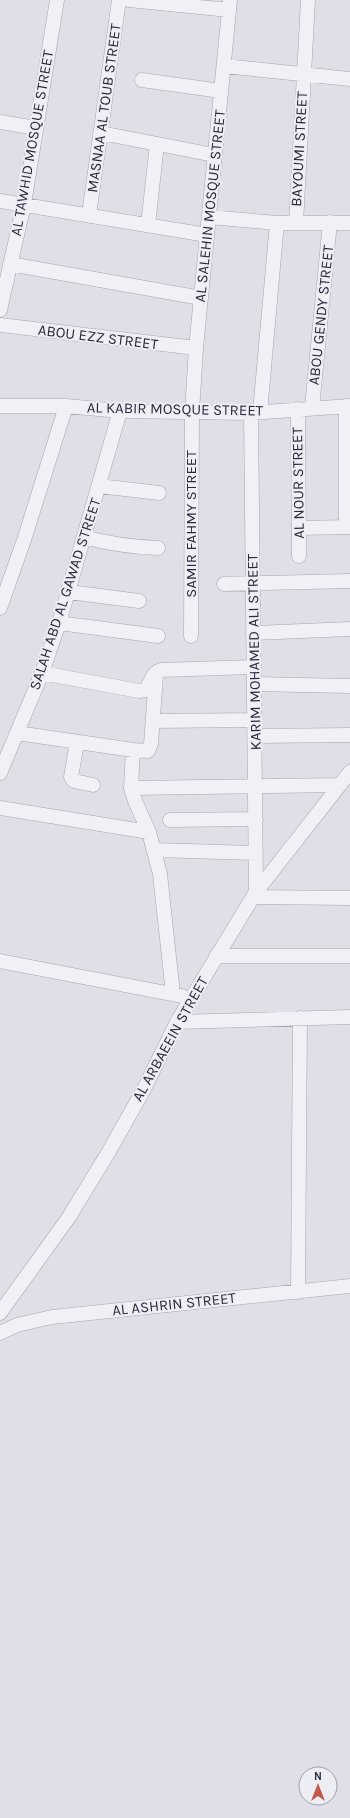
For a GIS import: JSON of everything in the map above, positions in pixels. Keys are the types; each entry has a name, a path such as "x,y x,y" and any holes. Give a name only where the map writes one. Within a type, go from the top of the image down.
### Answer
{"street":[{"name":"AL TAWHID MOSQUE STREET","path":"1,302 24,204 57,0"},
{"name":"MASNAA AL TOUB STREET","path":"89,215 119,0"},
{"path":"129,0 230,5"},
{"name":"BAYOUMI STREET","path":"296,223 308,0"},
{"name":"AL SALEHIN MOSQUE STREET","path":"192,412 196,348 214,155 230,5"},
{"path":"224,66 350,79"},
{"path":"142,80 221,91"},
{"path":"0,122 36,128"},
{"path":"100,133 214,155"},
{"path":"148,225 157,144"},
{"path":"0,201 207,235"},
{"path":"209,217 277,223 350,223"},
{"name":"ABOU GENDY STREET","path":"312,408 330,222"},
{"name":"KARIM MOHAMED ALI STREET","path":"255,895 256,819 253,583 255,412 277,223"},
{"path":"10,264 201,298"},
{"name":"ABOU EZZ STREET","path":"0,325 196,348"},
{"name":"AL KABIR MOSQUE STREET","path":"0,406 66,406 120,411 255,412 348,406"},
{"path":"0,608 24,540 66,406"},
{"path":"299,528 348,527 348,406"},
{"name":"AL NOUR STREET","path":"298,409 299,556"},
{"name":"SALAH ABD AL GAWAD STREET","path":"0,773 42,674 59,623 120,411"},
{"name":"SAMIR FAHMY STREET","path":"191,636 192,412"},
{"path":"99,486 159,493"},
{"path":"84,537 109,544 158,548"},
{"path":"224,584 350,581"},
{"path":"69,592 139,601"},
{"path":"59,623 158,636"},
{"path":"253,633 350,629"},
{"path":"42,674 139,691 146,690 156,672 161,670 254,667"},
{"path":"17,733 148,751 150,749 153,721 156,672"},
{"path":"254,684 350,686"},
{"path":"153,721 254,720"},
{"path":"255,736 350,735"},
{"path":"77,742 71,777 74,781 93,784"},
{"path":"134,750 131,788 135,801 149,832 160,874 174,994"},
{"name":"AL ARBAEEIN STREET","path":"0,1313 69,1216 108,1153 144,1088 177,1022 216,956 255,895 350,772"},
{"path":"131,788 340,784"},
{"path":"0,808 149,832"},
{"path":"170,820 256,819"},
{"path":"154,850 256,853"},
{"path":"255,895 350,898"},
{"path":"216,956 350,956"},
{"path":"0,961 191,998"},
{"path":"177,1022 350,1017"},
{"path":"298,1292 300,1018"},
{"name":"AL ASHRIN STREET","path":"0,1333 17,1325 52,1317 350,1286"}]}
